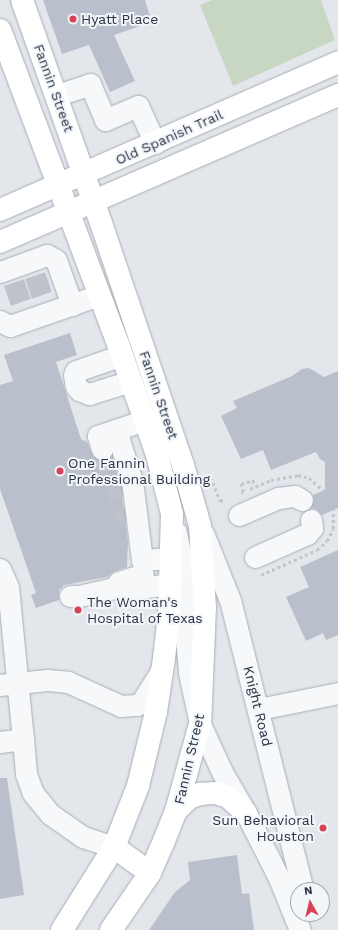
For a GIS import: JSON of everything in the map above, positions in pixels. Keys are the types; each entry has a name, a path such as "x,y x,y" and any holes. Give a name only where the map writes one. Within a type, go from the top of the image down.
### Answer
{"main road":[{"name":"Fannin Street","path":"22,0 58,95 168,422 200,526 205,586 205,627 200,724 176,811 150,873 111,930"},
{"name":"Fannin Street","path":"0,30 60,184 122,355 146,425 172,514 169,615 156,712 138,786 114,847 62,930"},
{"name":"Old Spanish Trail","path":"0,210 338,62"},
{"path":"298,80 310,107"},
{"path":"0,242 69,212 94,203 338,95"},
{"path":"146,425 168,422"},
{"path":"176,811 189,798 200,794 216,794 228,797 246,813"},
{"path":"114,847 150,873"}],"street":[{"path":"58,95 90,84 105,120 138,106 155,143"},
{"path":"8,274 32,268 47,255 56,260 72,305"},
{"path":"0,321 10,326 26,316 46,309 72,305 99,294"},
{"path":"122,355 76,371 74,375 76,386 79,390 89,394 131,381"},
{"path":"102,449 98,436 116,430 146,425"},
{"path":"116,430 132,481 133,519 139,570"},
{"path":"232,507 295,496 302,500"},
{"path":"172,514 185,578 187,652 200,724 222,772 246,813 279,878 300,930"},
{"path":"255,557 307,534 312,528 311,520"},
{"name":"Knight Road","path":"200,526 230,600 259,709 301,882"},
{"path":"70,596 80,596 114,588 120,591 139,570 170,558"},
{"path":"0,569 8,587 8,684 23,739 26,774 33,793 50,814 83,837 114,847"},
{"path":"139,570 169,584"},
{"path":"8,684 47,680 68,682 120,706 137,705 141,703 162,669"},
{"path":"259,709 338,693"},
{"path":"0,742 23,739"}],"path":[{"path":"201,480 211,477 220,501 232,507"},
{"path":"241,493 243,492 241,484 253,480 255,486"}],"green space":[{"path":"212,0 321,0 335,40 233,86 200,5"}],"building":[{"path":"43,0 145,0 152,22 114,35 135,81 110,92 89,45 62,54"},
{"name":"One Fannin Professional Building","path":"70,333 77,355 56,362 81,439 87,442 94,458 105,461 112,456 120,484 128,542 127,567 115,571 107,577 64,585 59,590 59,600 36,608 31,595 36,593 0,489 0,385 13,381 4,355"},
{"path":"309,368 324,377 338,371 338,508 322,515 316,509 310,508 314,500 313,495 325,490 325,462 320,459 316,452 271,470 263,450 241,459 221,416 237,408 233,401 292,376 302,369"},
{"path":"338,550 338,635 326,640 323,633 306,641 286,597 309,587 300,567"},
{"path":"0,778 7,778 24,895 0,899"},
{"path":"237,855 242,894 249,893 254,930 149,930 175,892 190,880 188,862"}],"tunnel":[{"path":"35,275 45,304"},
{"path":"14,282 24,311"},
{"path":"102,449 128,520"}],"place":[{"name":"Hyatt Place","path":"73,19"},
{"name":"One Fannin Professional Building","path":"60,471"},
{"name":"The Woman's Hospital of Texas","path":"78,610"},
{"name":"Sun Behavioral Houston","path":"323,828"}]}
